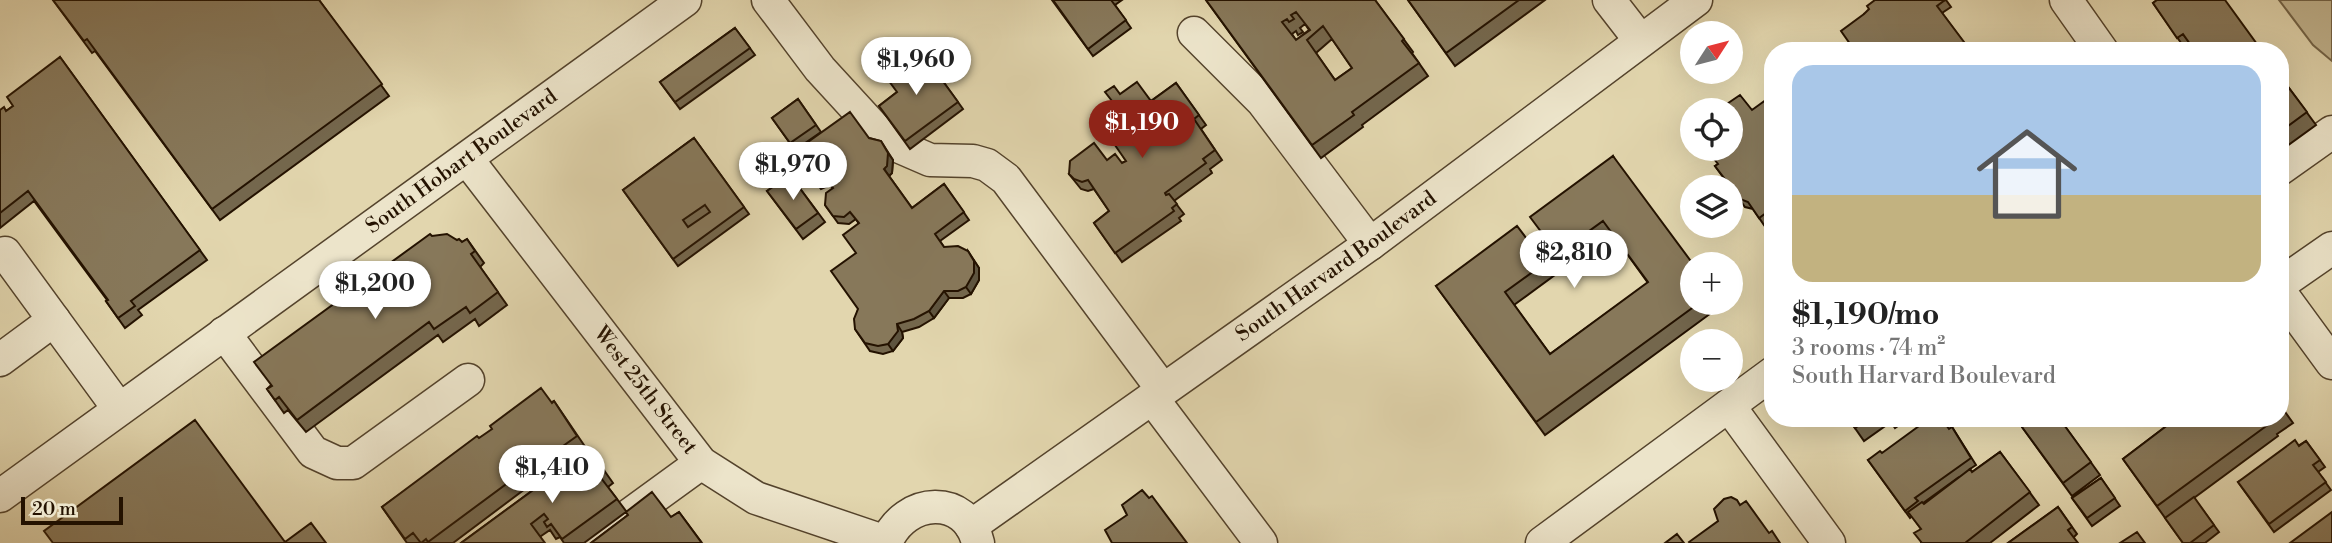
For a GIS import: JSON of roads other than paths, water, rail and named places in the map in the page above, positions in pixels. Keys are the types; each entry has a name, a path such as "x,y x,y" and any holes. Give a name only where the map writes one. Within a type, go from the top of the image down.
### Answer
{"street":[{"name":"South Hobart Boulevard","path":"0,496 685,0"},
{"path":"768,0 820,69 876,130 900,147 930,160 986,164 1006,180 1261,543"},
{"path":"1609,0 1640,40"},
{"name":"South Harvard Boulevard","path":"974,535 1158,394 1370,244 1696,0"},
{"path":"2066,0 2096,42"},
{"path":"1194,33 1263,102 1370,244"},
{"path":"2289,163 2332,132"},
{"name":"West 25th Street","path":"467,159 701,463 756,498 886,543"},
{"path":"2289,278 2332,248"},
{"path":"0,256 5,253 119,409"},
{"path":"2289,304 2332,363"},
{"path":"0,360 54,320"},
{"path":"224,333 313,452 337,463 353,463 468,380"},
{"path":"1542,543 1764,380"},
{"path":"1729,406 1829,543"},
{"path":"591,543 701,463"},
{"path":"886,543 892,528 903,517 916,510 931,507 946,509 959,515 974,535"}]}
